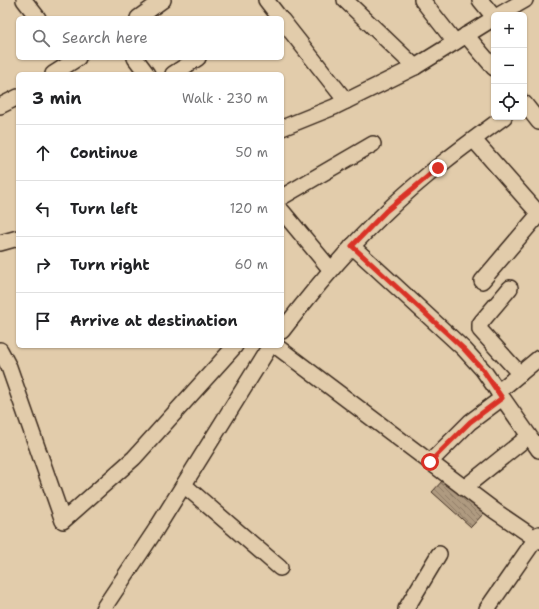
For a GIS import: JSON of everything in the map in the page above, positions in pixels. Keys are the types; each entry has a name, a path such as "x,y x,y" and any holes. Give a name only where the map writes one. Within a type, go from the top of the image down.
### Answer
{"street":[{"path":"24,0 36,16"},
{"path":"141,16 163,0"},
{"path":"266,0 279,16"},
{"path":"345,0 415,67"},
{"path":"422,0 460,39 491,65"},
{"path":"480,0 491,13"},
{"path":"504,12 525,0"},
{"path":"284,127 346,101 415,67 491,19"},
{"path":"284,23 346,101"},
{"path":"56,72 73,60"},
{"path":"136,60 146,72"},
{"path":"176,72 195,60"},
{"path":"0,106 16,98"},
{"path":"527,107 539,122"},
{"path":"284,328 352,246 386,211 500,120"},
{"path":"474,140 539,214 482,281"},
{"path":"284,196 373,144"},
{"path":"284,213 331,270"},
{"path":"0,244 16,239"},
{"path":"352,246 460,345 483,370 539,450"},
{"path":"510,288 480,324 480,330 520,374"},
{"path":"0,350 9,367 63,522 134,458 233,348"},
{"path":"103,609 184,485 269,348"},
{"path":"279,348 464,488 538,538 487,609"},
{"path":"430,462 520,374 539,358"},
{"path":"464,488 529,436"},
{"path":"184,485 280,568"},
{"path":"406,609 439,554"}],"building":[{"path":"444,479 485,512 471,527 432,492"}],"route":[{"path":"430,462 470,422 502,398 483,370 464,349 352,246 386,211 438,168"}]}
